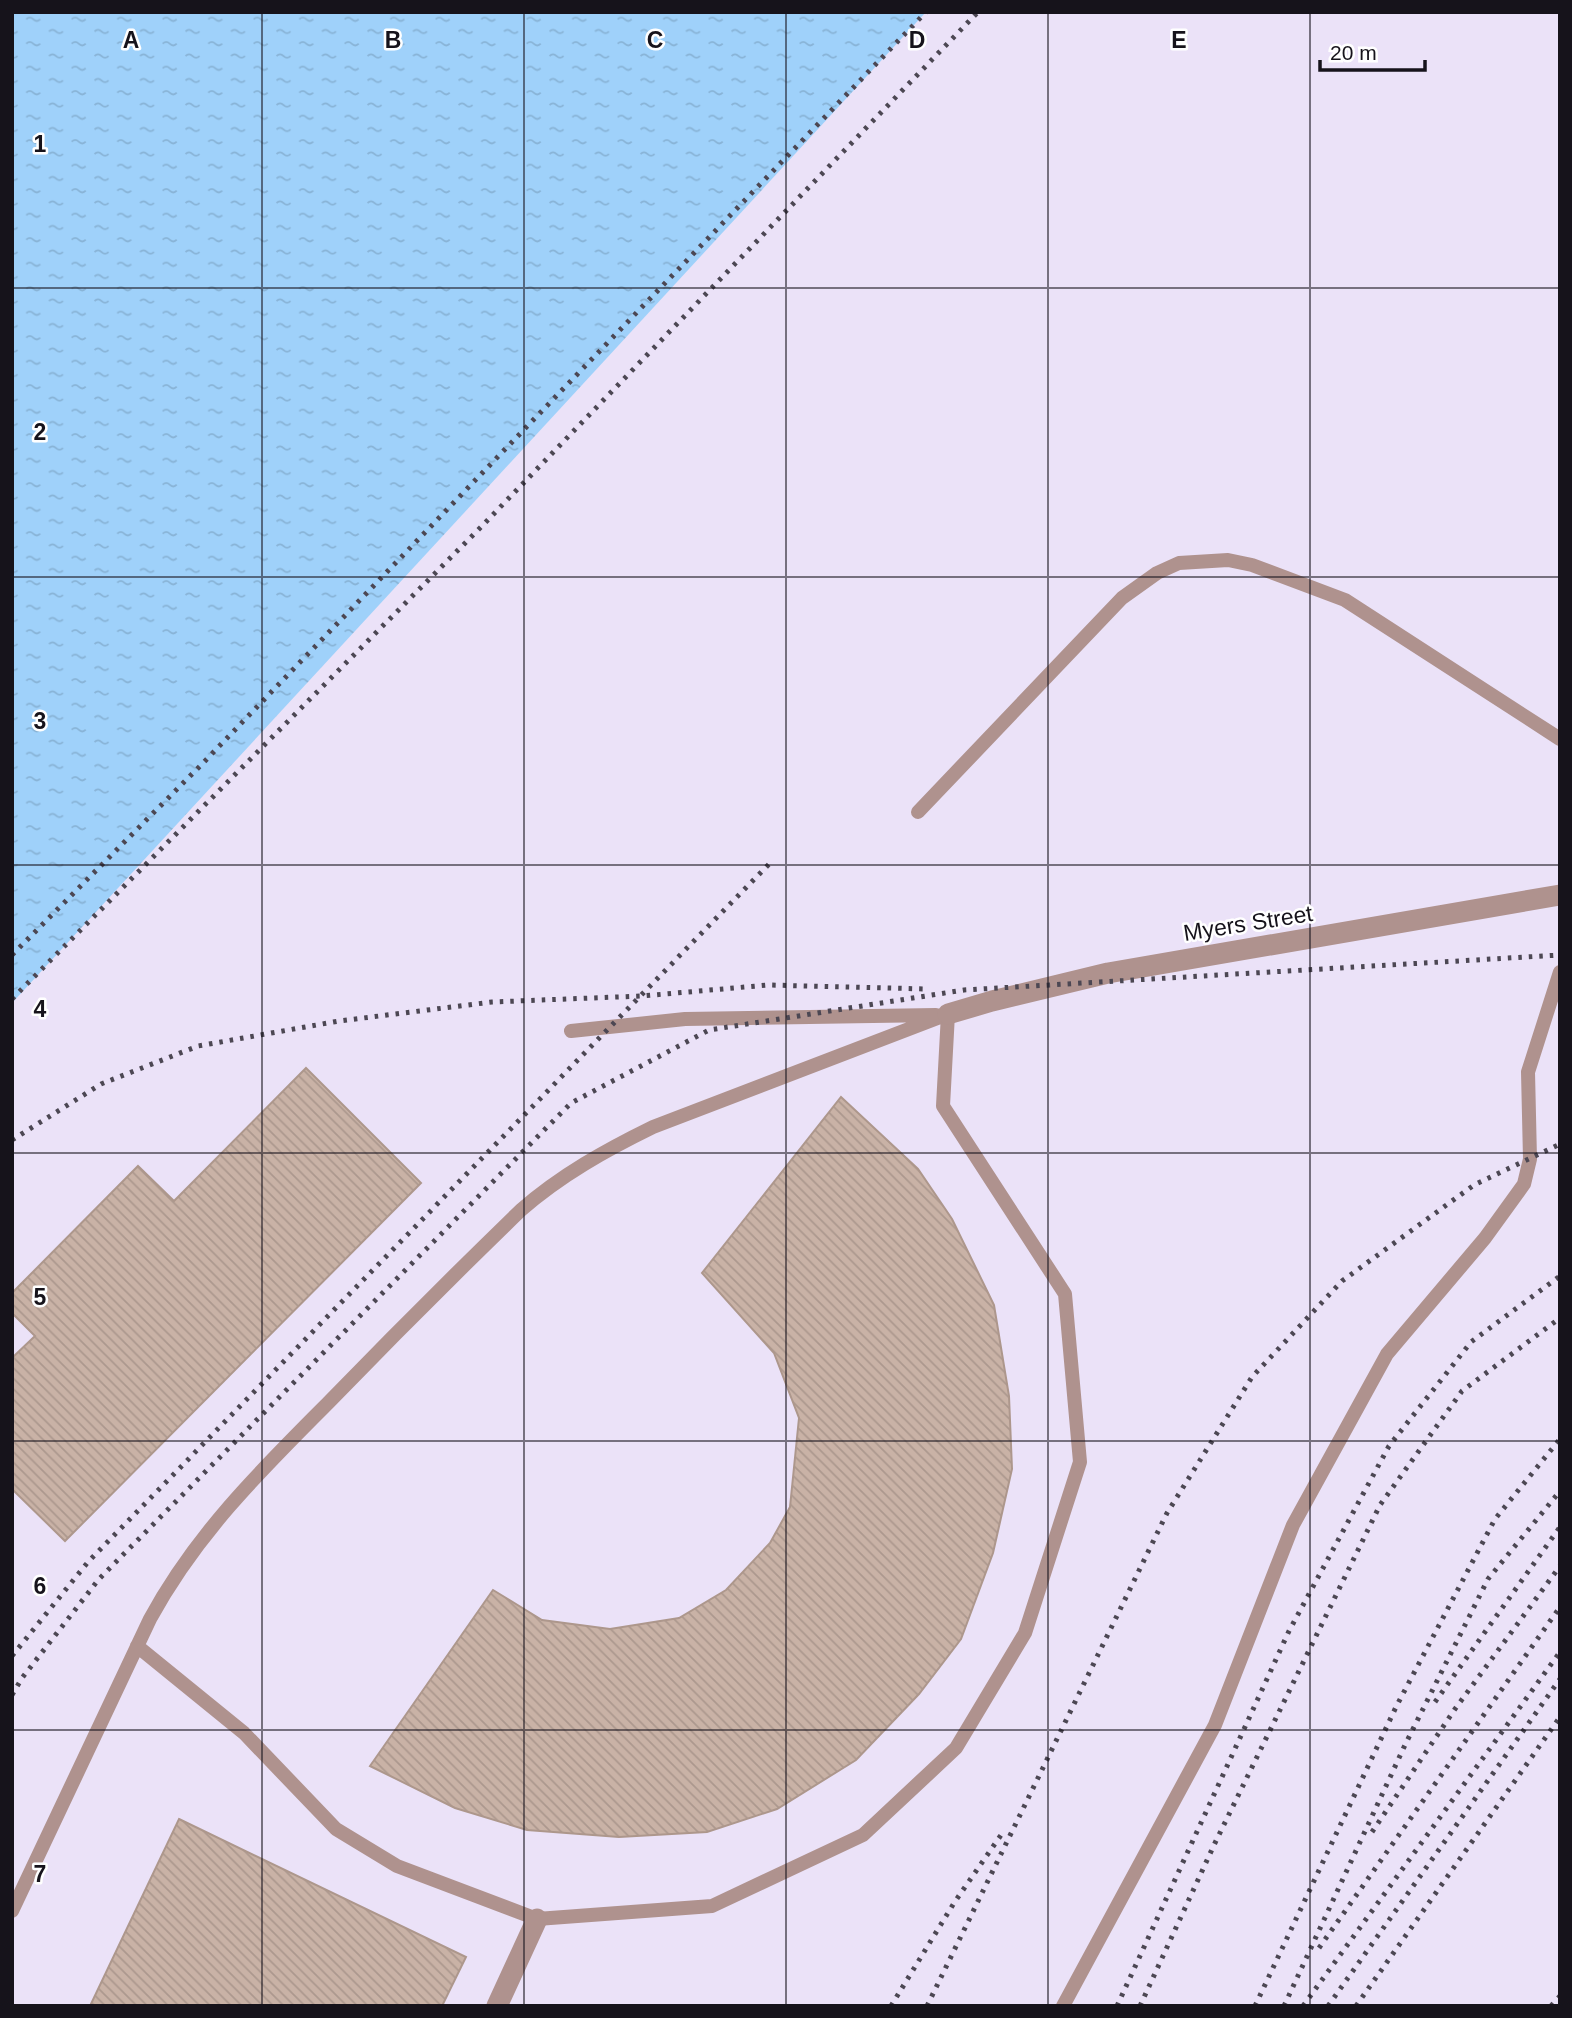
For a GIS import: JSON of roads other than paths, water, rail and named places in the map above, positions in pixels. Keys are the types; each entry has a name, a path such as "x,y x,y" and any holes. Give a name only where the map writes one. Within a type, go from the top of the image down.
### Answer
{"street":[{"name":"Myers Street","path":"948,1014 1108,973 1560,895"},
{"path":"497,2006 537,1919"}],"lane":[{"path":"918,812 1122,598 1157,573 1179,563 1228,560 1252,565 1345,600 1560,739"},
{"path":"1063,2006 1215,1725 1293,1525 1387,1354 1485,1238 1524,1184 1530,1158 1528,1072 1560,972"},
{"path":"571,1031 685,1019 948,1014"},
{"path":"12,1911 137,1646 176,1574 199,1541 252,1480 435,1294 549,1186 607,1150 653,1127 948,1014"},
{"path":"137,1646 244,1733 336,1829 397,1866 537,1919 712,1906 863,1835 956,1748 1025,1633 1080,1462 1065,1294 943,1105 948,1014"}],"water":[{"path":"12,12 926,12 12,1003"}],"railway":[{"path":"12,955 203,763 926,12"},
{"path":"12,999 481,527 978,12"},
{"path":"12,1656 88,1562 772,861"},
{"path":"12,1695 22,1678 99,1579 571,1103 709,1030 964,990 1560,955"},
{"path":"12,1140 101,1084 198,1046 339,1021 492,1002 642,996 768,985 927,989"},
{"path":"927,2006 1167,1513 1252,1377 1342,1281 1474,1185 1560,1144"},
{"path":"1117,2006 1289,1631 1389,1446 1471,1342 1560,1276"},
{"path":"1140,2006 1214,1845 1380,1505 1462,1391 1560,1318"},
{"path":"1255,2006 1396,1707 1495,1519 1560,1439"},
{"path":"1284,2006 1405,1745 1488,1579 1560,1491"},
{"path":"1435,1702 1560,1527"},
{"path":"1372,1832 1455,1709 1560,1566"},
{"path":"1319,1948 1560,1607"},
{"path":"1303,2006 1560,1652"},
{"path":"1328,2006 1560,1679"},
{"path":"1356,2006 1560,1717"},
{"path":"891,2006 954,1903 1001,1835"},
{"path":"1551,2006 1560,1996"}]}
